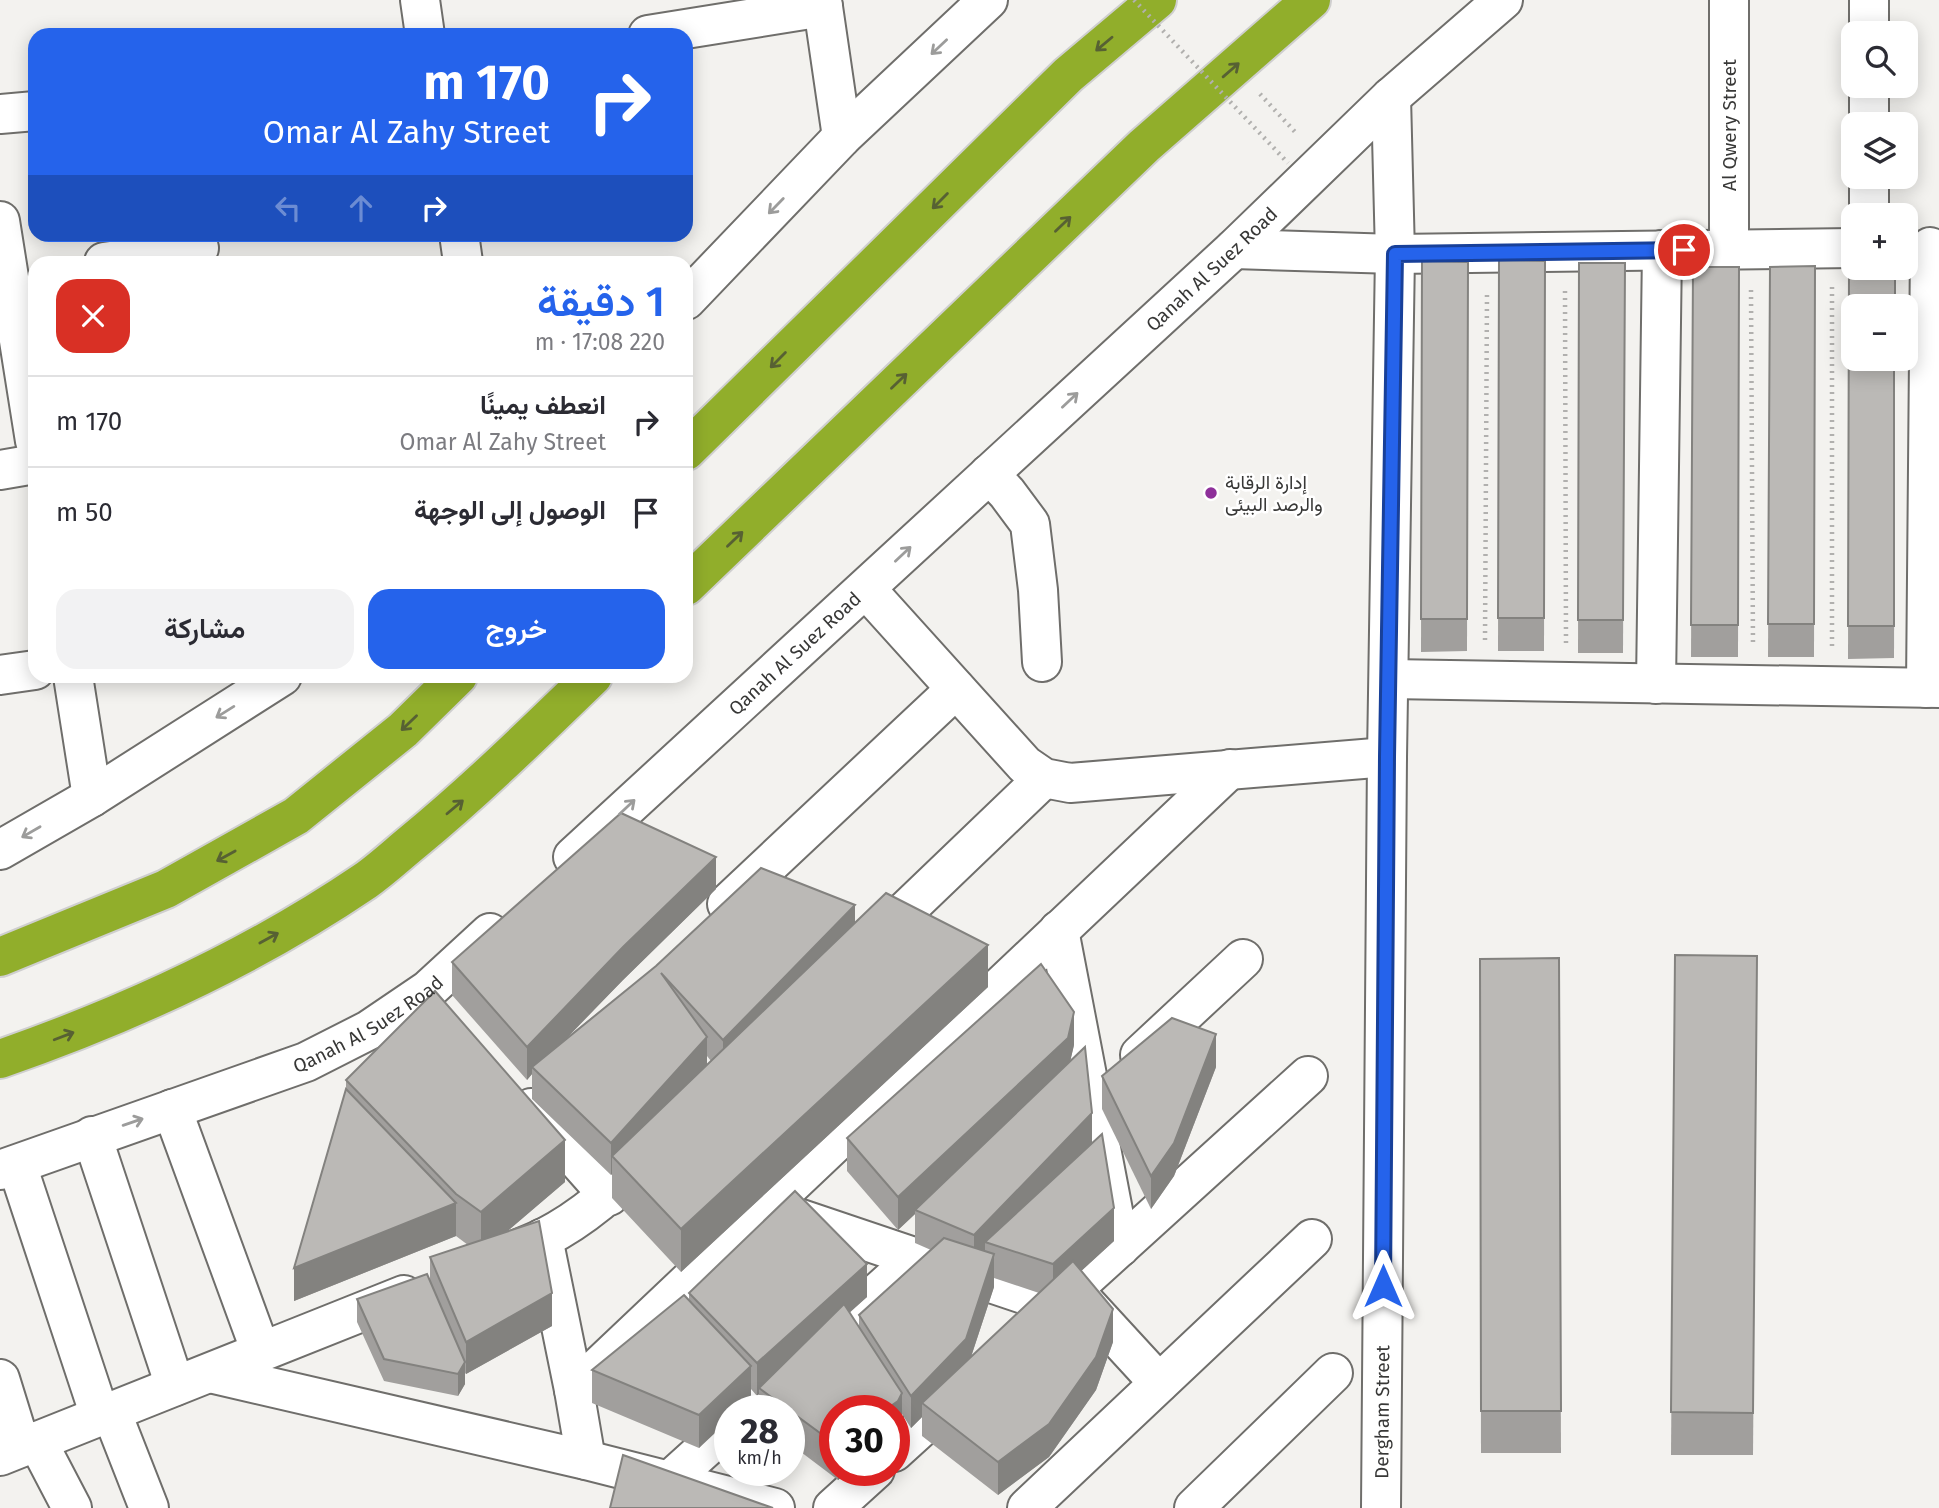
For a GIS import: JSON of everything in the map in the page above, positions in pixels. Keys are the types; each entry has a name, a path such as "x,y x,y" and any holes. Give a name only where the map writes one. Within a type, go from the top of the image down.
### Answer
{"highway":[{"path":"693,444 1068,75 1157,0"},
{"path":"693,579 1144,146 1311,0"},
{"path":"0,957 166,889 296,816 403,730 451,683"},
{"path":"0,1059 65,1036 205,974 366,880 462,802 586,683"}],"street":[{"path":"420,0 424,28"},
{"path":"693,293 842,137 988,0"},
{"name":"Qanah Al Suez Road","path":"553,876 1234,249 1391,97 1503,0"},
{"name":"Al Qwery Street","path":"1729,0 1740,249"},
{"path":"1869,0 1869,21"},
{"path":"687,28 822,3 842,137"},
{"name":"Dergham Street","path":"1381,1508 1387,757 1395,254 1391,97"},
{"path":"0,114 28,112"},
{"path":"1388,679 1932,688 1925,247"},
{"path":"153,256 199,248"},
{"path":"1234,249 1395,254 1841,248"},
{"path":"1656,684 1662,250"},
{"path":"10,254 28,389"},
{"path":"0,470 28,465"},
{"path":"989,474 1030,524 1038,590 1042,662"},
{"path":"866,589 1025,765 1044,778 1070,783 1387,757"},
{"path":"0,675 28,671"},
{"path":"74,683 92,797"},
{"path":"0,850 92,797 271,683"},
{"path":"704,927 956,689"},
{"path":"575,1391 1230,769"},
{"path":"853,961 1044,778"},
{"name":"Qanah Al Suez Road","path":"9,1168 92,1136 306,1062 369,1030 428,990 512,912"},
{"path":"1059,930 1120,1247"},
{"path":"1055,1092 1088,1082 1243,959"},
{"path":"428,990 454,1020"},
{"path":"1026,1333 1308,1076"},
{"path":"523,1085 608,1196"},
{"path":"172,1109 261,1352"},
{"path":"19,1448 543,1238 575,1220 608,1196 677,1130"},
{"path":"92,1136 175,1386"},
{"path":"1073,1178 1101,1150"},
{"path":"9,1168 106,1414 149,1508"},
{"path":"767,1208 984,1264 1064,1297 1159,1383"},
{"path":"543,1238 575,1391 586,1460"},
{"path":"1027,1508 1312,1239"},
{"path":"761,1395 906,1243"},
{"path":"910,1437 985,1369"},
{"path":"210,1373 586,1460 775,1508"},
{"path":"1194,1508 1333,1373"},
{"path":"0,1379 19,1448 72,1508"},
{"path":"668,1482 714,1440"},
{"path":"833,1508 857,1486"}],"path":[{"path":"1134,0 1288,163"},
{"path":"1234,67 1326,161"},
{"path":"1740,249 1754,685"},
{"path":"1565,251 1566,682"},
{"path":"1485,680 1487,252"},
{"path":"1832,686 1841,280"}],"building":[{"path":"1499,260 1545,261 1544,618 1498,618"},
{"path":"1422,261 1468,262 1467,619 1421,619"},
{"path":"1579,263 1625,263 1623,620 1578,620"},
{"path":"1815,266 1814,624 1768,624 1770,267"},
{"path":"1693,267 1739,267 1738,625 1691,625"},
{"path":"1849,280 1895,280 1895,294 1849,294"},
{"path":"1849,371 1894,371 1894,626 1848,626"},
{"path":"621,813 716,857 623,947 527,1047 452,962"},
{"path":"761,868 855,905 723,1040 661,973 707,1037 611,1143 532,1067 656,966"},
{"path":"886,893 988,945 681,1229 612,1156"},
{"path":"1675,955 1757,956 1753,1413 1671,1412"},
{"path":"1559,958 1561,1411 1481,1411 1480,959"},
{"path":"1041,964 1074,1012 1068,1038 898,1197 847,1138"},
{"path":"435,991 565,1140 481,1212 456,1194 346,1080"},
{"path":"1172,1018 1216,1034 1174,1143 1151,1176 1102,1076"},
{"path":"1085,1047 1092,1113 974,1235 915,1210"},
{"path":"346,1089 456,1203 294,1268"},
{"path":"1102,1134 1114,1208 1053,1264 985,1242"},
{"path":"795,1191 867,1264 757,1363 689,1293"},
{"path":"539,1221 552,1293 466,1342 430,1257"},
{"path":"944,1238 994,1254 966,1339 911,1396 859,1315"},
{"path":"1073,1261 1113,1309 1096,1357 1049,1424 998,1462 922,1403"},
{"path":"427,1274 465,1362 458,1374 384,1359 357,1299"},
{"path":"684,1295 751,1366 720,1395 714,1395 714,1401 699,1415 592,1370"},
{"path":"844,1304 902,1393 819,1395 819,1432 805,1422 805,1395 768,1395 759,1388"},
{"path":"623,1455 773,1508 610,1508"}],"place":[{"name":"إدارة الرقابة والرصد البيئى","path":"1211,493"}],"route":[{"path":"1383,1286 1387,757 1395,254 1684,250"}]}
